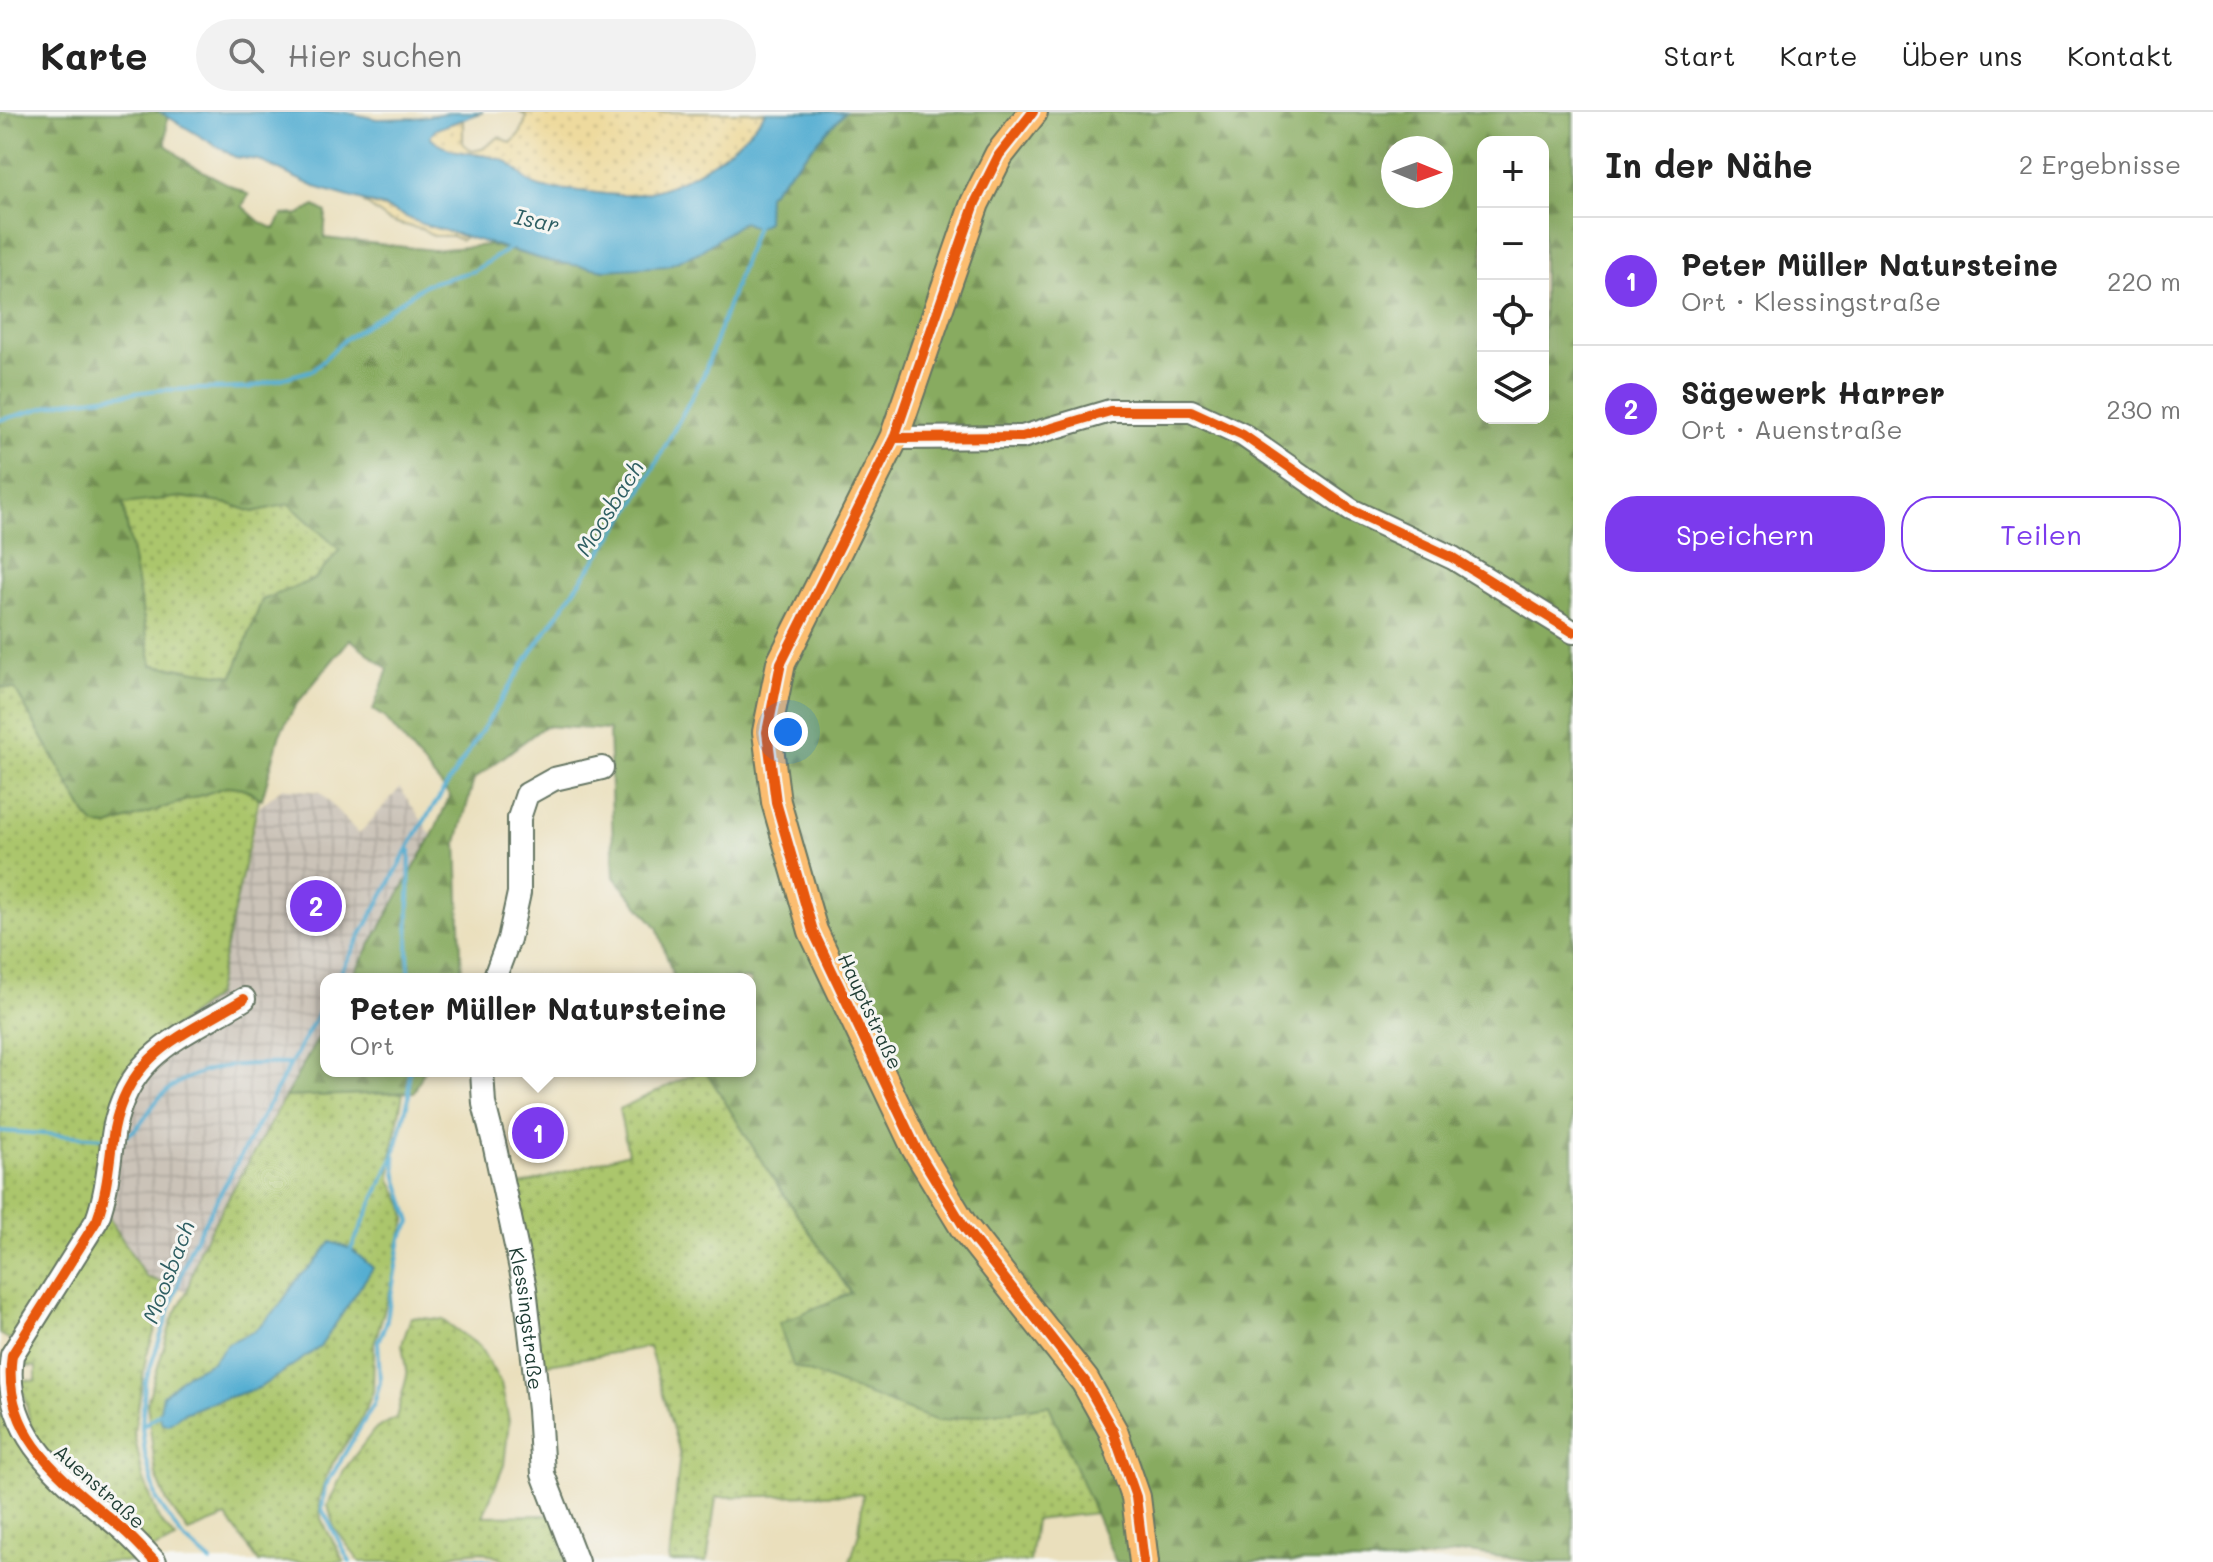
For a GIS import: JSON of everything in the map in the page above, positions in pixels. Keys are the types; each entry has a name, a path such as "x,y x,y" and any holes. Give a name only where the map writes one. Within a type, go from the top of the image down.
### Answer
{"main road":[{"name":"Hauptstraße","path":"1033,112 999,155 975,203 894,438 781,663 767,732 776,802 813,931 916,1148 964,1227 1085,1381 1113,1431 1136,1497 1144,1562"}],"street":[{"path":"894,438 1022,437 1110,411 1191,411 1243,435 1351,510 1453,558 1573,632"},
{"path":"496,973 509,939 519,893 519,818 527,794 554,779 602,768"},
{"name":"Auenstraße","path":"155,1562 124,1530 62,1479 31,1446 12,1408 8,1374 12,1355 97,1220 105,1197 121,1101 131,1080 150,1056 244,999"},
{"name":"Klessingstraße","path":"482,1077 484,1104 525,1288 543,1474 577,1562"}],"shaded area":[{"path":"282,788 320,792 359,834 400,788 432,836 354,973 320,973 320,1035 199,1250 187,1291 146,1277 98,1201 95,1134 144,1050 215,996 259,807"}],"green space":[{"path":"0,112 160,112 167,116 166,145 191,165 249,195 242,206 260,222 275,229 282,215 299,214 315,206 326,212 324,238 433,250 489,245 549,261 606,270 722,236 743,222 845,112 1573,112 1573,1562 1534,1562 1469,1552 1401,1562 1116,1562 1049,1405 937,1421 793,1366 779,1323 851,1293 766,1168 710,1077 756,1077 756,973 672,973 657,927 614,877 609,730 545,726 474,779 457,842 462,973 354,973 432,836 450,796 385,718 373,710 388,669 350,639 295,706 280,734 262,799 243,788 229,786 109,826 95,825 86,815 15,689 0,687","holes":["181,497 229,504 253,512 289,504 340,550 315,579 262,600 233,676 152,665 123,504"]},
{"path":"180,497 229,504 253,512 289,503 340,550 315,579 262,600 233,676 152,665 123,503"},
{"path":"0,687 15,689 86,815 96,825 109,826 229,786 243,788 259,799 215,996 144,1050 119,1094 103,1194 16,1343 0,1334"},
{"path":"320,1035 320,1077 421,1077 414,1092 285,1097"},
{"path":"687,1077 710,1077 766,1168 937,1421 1049,1405 1096,1513 1035,1520 1030,1562 850,1562 859,1532 863,1494 716,1497 707,1562 669,1562 680,1453 649,1347 536,1366 508,1189 628,1153 619,1109"},
{"path":"403,1093 392,1151 391,1180 404,1206 406,1221 374,1344 373,1391 361,1420 329,1469 319,1499 321,1519 344,1562 259,1562 226,1517 188,1532 167,1502 156,1475 147,1403 172,1320 187,1291 199,1250 285,1097"},
{"path":"107,1215 146,1277 170,1285 146,1357 134,1433 143,1477 159,1520 176,1539 152,1550 35,1446 21,1380 36,1381 36,1367 22,1366 20,1358"},
{"path":"411,1317 443,1320 479,1346 501,1383 509,1421 504,1465 483,1516 553,1515 567,1562 508,1562 482,1551 425,1562 360,1562 334,1527 328,1505 344,1470 374,1430 396,1418 407,1376 402,1344"},
{"path":"0,1415 13,1417 141,1555 133,1562 0,1562"}],"sand":[{"path":"519,112 766,112 739,141 705,167 667,187 628,195 542,188 532,184 503,160 455,151 429,137 435,129 463,120 463,144 472,151 482,149 499,137 511,143 521,132 527,116"},
{"path":"363,202 465,237 461,240 452,236 434,236 424,230 389,221"}],"water":[{"name":"Isar","path":"160,112 344,112 377,119 483,112 436,129 430,137 455,151 503,160 532,184 542,188 622,195 667,187 686,178 723,155 766,112 845,112 768,195 767,222 756,228 743,222 699,252 667,266 606,270 549,261 422,224 384,207 315,187 258,160 235,157"},
{"path":"331,1242 351,1249 373,1268 320,1347 259,1388 209,1403 182,1414 168,1424 162,1423 159,1414 163,1395 187,1374 212,1362 228,1343 254,1331 276,1310 300,1276"}],"waterway":[{"name":"Moosbach","path":"340,973 418,831 531,653 634,504 704,374 756,226"},
{"path":"0,420 65,402 158,390 248,388 313,370 344,340 426,284 474,271 510,248"},
{"name":"Moosbach","path":"410,850 410,973"},
{"name":"Moosbach","path":"211,1562 181,1536 157,1500 145,1454 142,1426 145,1383 190,1249 320,1010"},
{"path":"122,1137 139,1125 160,1097 189,1077 221,1067 290,1064"},
{"name":"Moosbach","path":"350,1562 322,1509 325,1487 374,1404 380,1382 378,1341 386,1324 401,1238 411,1222 397,1177 394,1155 409,1097 409,1077"},
{"path":"0,1131 105,1138"},
{"path":"351,1249 394,1156"},
{"path":"142,1426 159,1414"},
{"name":"Moosbach","path":"450,1562 471,1558 493,1562"}],"cycle path":[{"path":"1033,112 999,155 975,203 894,438 781,663 767,732 776,802 813,931 916,1148 964,1227 1085,1381 1113,1431 1136,1497 1144,1562"},
{"path":"894,438 1022,437 1110,411 1191,411 1243,435 1351,510 1453,558 1573,632"},
{"path":"155,1562 41,1454 16,1410 11,1384 12,1355 97,1220 106,1186 114,1129 121,1103 132,1081 162,1049 244,999"}],"place":[{"name":"Sägewerk Harrer","path":"316,906"},
{"name":"Peter Müller Natursteine","path":"538,1133"}]}
